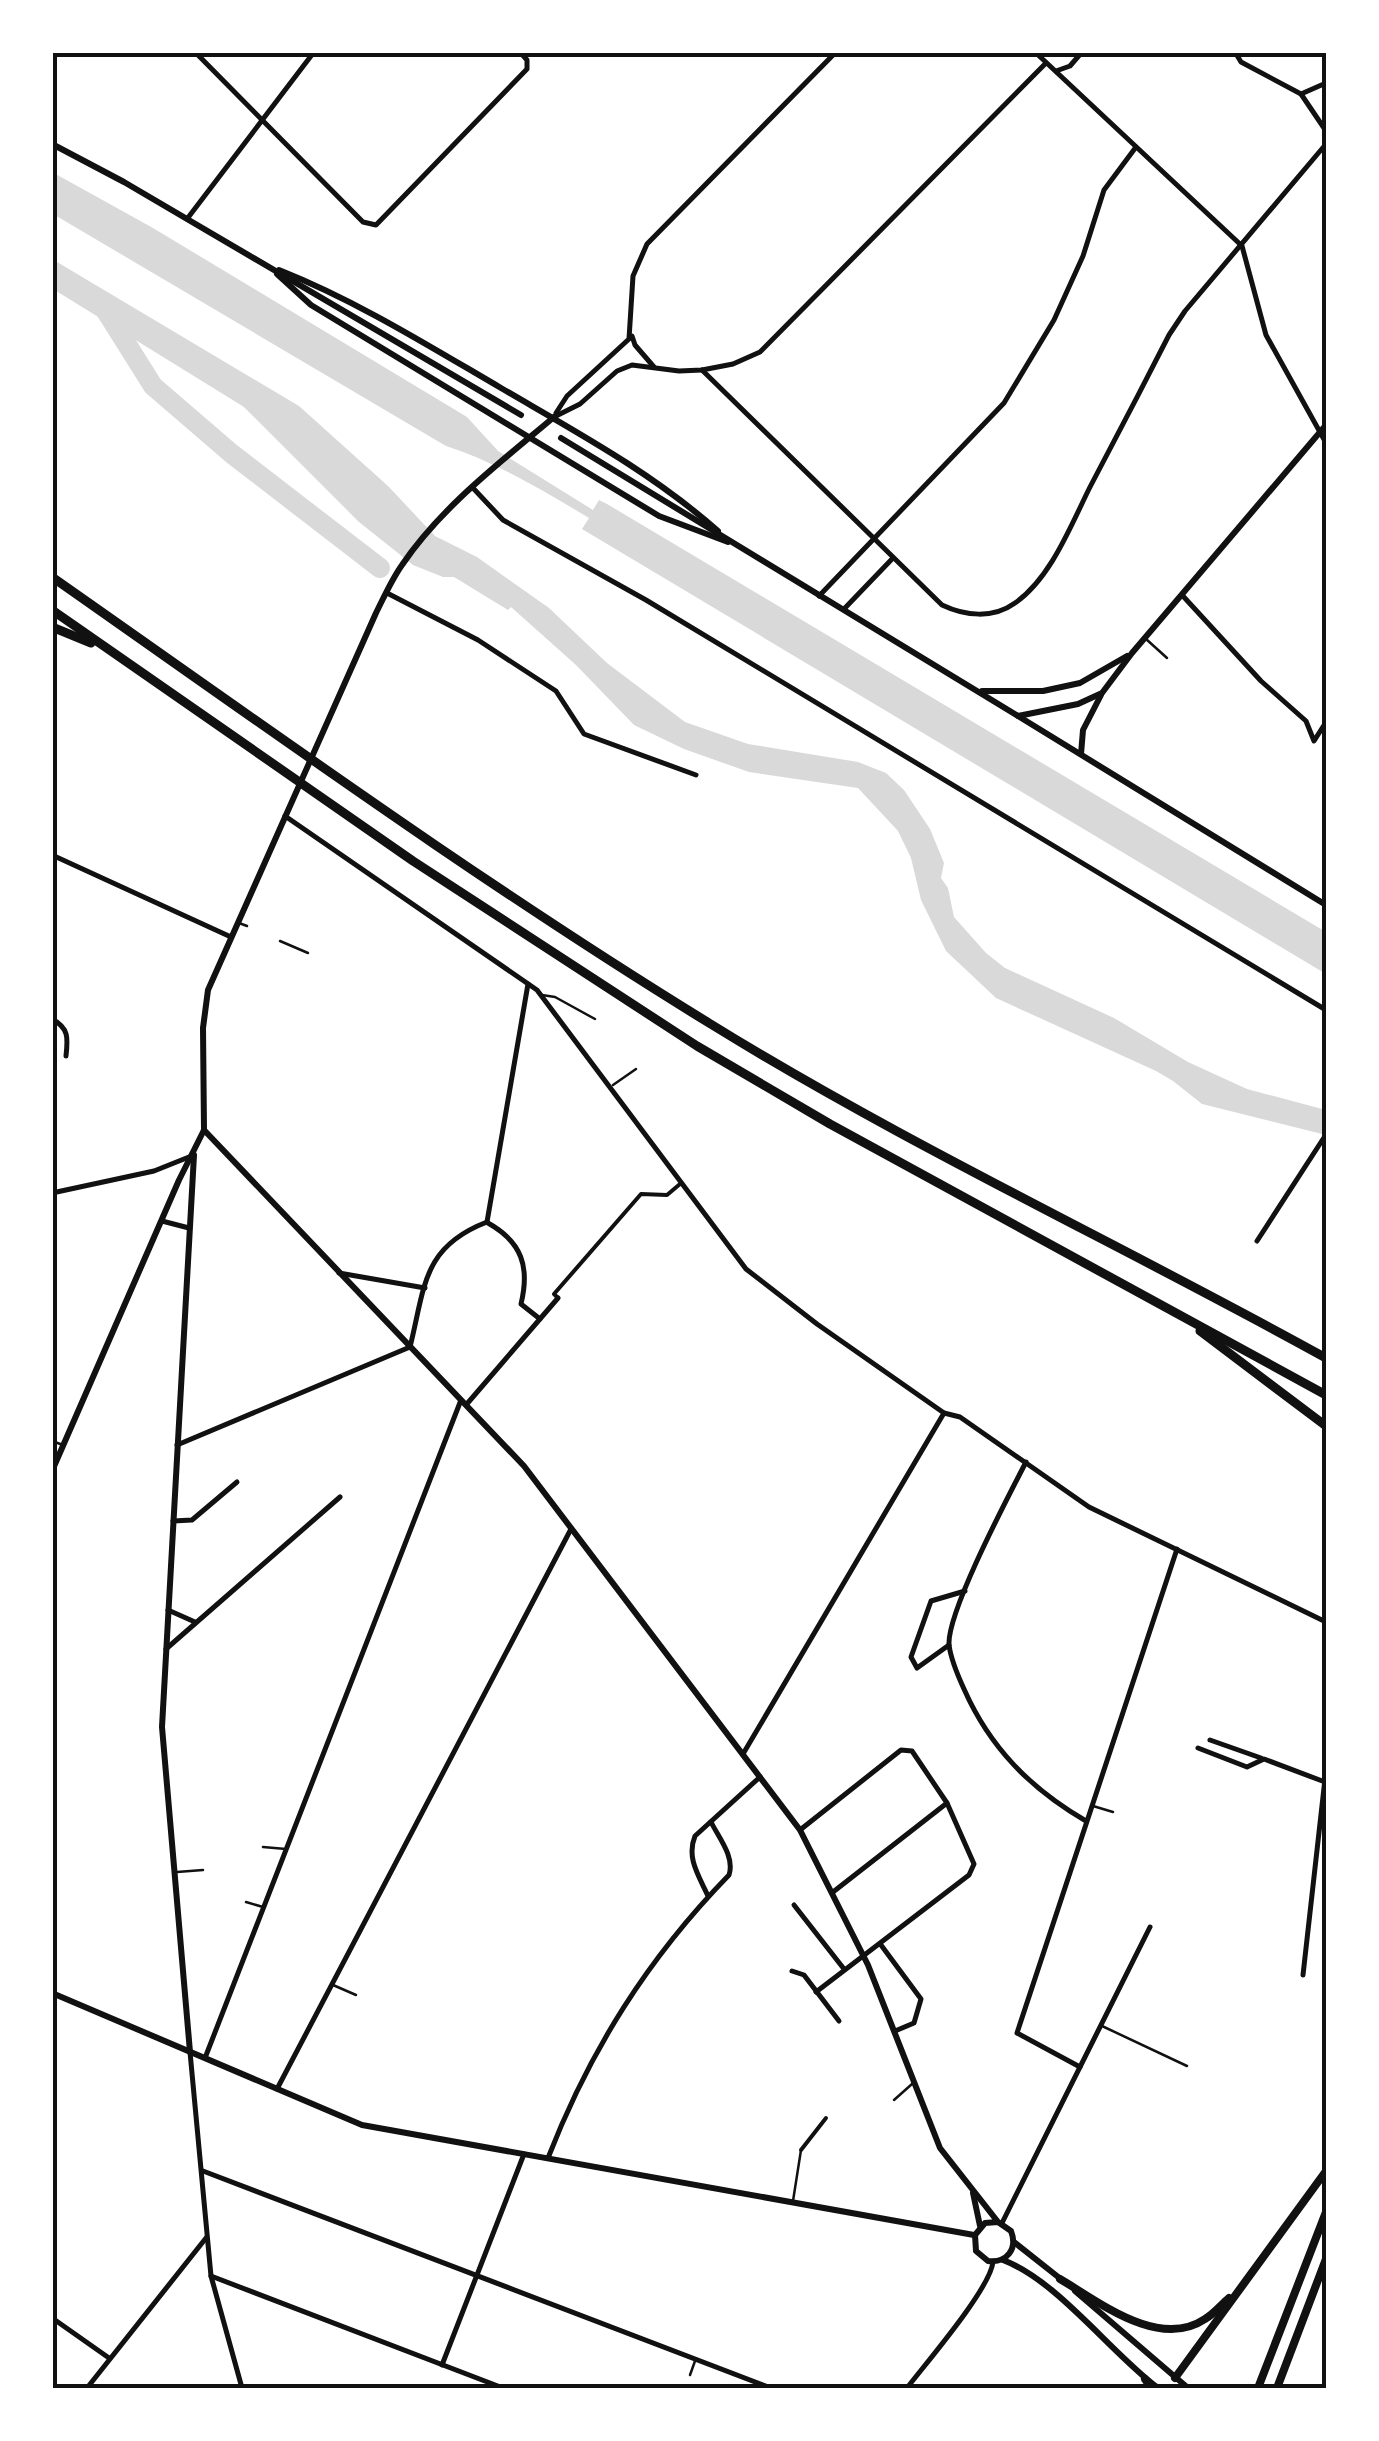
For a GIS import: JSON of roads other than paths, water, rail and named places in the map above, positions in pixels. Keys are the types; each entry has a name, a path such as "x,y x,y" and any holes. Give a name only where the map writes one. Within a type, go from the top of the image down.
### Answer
{"highway":[{"path":"52,577 609,960 826,1092 1325,1358"},
{"path":"52,610 374,834 697,1046 830,1124 1326,1395"},
{"path":"52,627 109,650"},
{"path":"1178,1314 1326,1426"}],"main road":[{"path":"1175,2378 1326,2171"},
{"path":"1258,2388 1326,2212"},
{"path":"1277,2388 1326,2259"},
{"path":"1060,2279 1136,2322 1181,2330 1204,2320 1243,2285"},
{"path":"1145,2379 1155,2388"}],"street":[{"path":"195,52 362,222 376,225 527,69 527,60 520,52"},
{"path":"187,220 314,52"},
{"path":"656,369 635,346 631,333 633,276 646,244 836,52"},
{"path":"1035,52 1242,246 1266,335 1326,444"},
{"path":"1056,72 1070,66 1082,52"},
{"path":"1235,52 1241,62 1301,94 1326,131"},
{"path":"53,1470 204,1130 203,1028 208,990 401,565 484,478 554,417 580,404 617,371 632,365 702,370 732,364 768,346 1046,63"},
{"path":"1301,94 1326,83"},
{"path":"52,144 521,415"},
{"path":"702,370 942,605 962,614 987,614 1013,606 1035,586 1068,529 1169,335 1326,144"},
{"path":"818,596 1008,397 1054,320 1083,256 1104,190 1136,147"},
{"path":"268,266 322,287 554,417 674,492 734,545"},
{"path":"268,266 311,305 659,516 734,545"},
{"path":"554,417 567,396 631,333"},
{"path":"1081,754 1083,730 1102,693 1326,425"},
{"path":"561,438 1326,905"},
{"path":"473,488 503,520 646,600 1326,1010"},
{"path":"842,611 892,559"},
{"path":"387,593 478,640 556,691 584,734 696,774"},
{"path":"1182,595 1261,681 1306,722 1314,740 1326,722"},
{"path":"981,691 1044,691 1080,683 1132,653"},
{"path":"1018,716 1078,704 1102,693"},
{"path":"286,816 540,995 746,1269 944,1413 960,1416 1089,1507 1326,1622"},
{"path":"52,855 230,938"},
{"path":"487,1222 528,984"},
{"path":"52,1019 68,1036 66,1056"},
{"path":"204,1130 524,1466 800,1830 862,1954 940,2148 1011,2231 1014,2242 1010,2253 997,2261 907,2388"},
{"path":"1257,1241 1326,1132"},
{"path":"52,1193 154,1171 194,1154"},
{"path":"194,1154 162,1727 210,2276 242,2388"},
{"path":"206,2058 464,1403 558,1298 554,1294 641,1194 666,1194 680,1184"},
{"path":"162,1221 189,1228"},
{"path":"410,1347 437,1255 446,1243 487,1222"},
{"path":"487,1222 517,1246 526,1273 521,1304 540,1319"},
{"path":"339,1273 425,1288"},
{"path":"177,1445 410,1347"},
{"path":"744,1754 944,1413"},
{"path":"1026,1462 965,1591 953,1620 949,1644 956,1672 991,1740 1020,1773 1056,1803 1086,1821"},
{"path":"173,1521 192,1520 237,1482"},
{"path":"166,1649 340,1497"},
{"path":"277,2089 572,1528"},
{"path":"1080,2067 1017,2033 1177,1549"},
{"path":"949,1644 918,1668 910,1657 931,1602 965,1591"},
{"path":"168,1610 195,1622"},
{"path":"1210,1740 1325,1782"},
{"path":"1198,1748 1247,1767 1264,1759"},
{"path":"800,1830 901,1750 912,1752 947,1802 974,1864 969,1875 816,1992"},
{"path":"1303,1976 1326,1770"},
{"path":"708,1896 692,1860 695,1836 760,1777"},
{"path":"833,1892 947,1802"},
{"path":"548,2158 570,2103 613,2021 658,1954 732,1867 711,1822"},
{"path":"794,1905 844,1969"},
{"path":"1000,2222 1150,1926"},
{"path":"881,1944 921,1999 914,2023 895,2031"},
{"path":"792,1971 804,1975 839,2021"},
{"path":"52,1993 362,2125 975,2236"},
{"path":"802,2150 826,2118"},
{"path":"442,2365 524,2154"},
{"path":"203,2170 770,2388"},
{"path":"972,2188 980,2226 975,2236 976,2251 983,2258 1022,2270 1063,2302 1145,2379"},
{"path":"980,2226 1000,2222"},
{"path":"87,2388 207,2236"},
{"path":"1014,2242 1188,2388"},
{"path":"210,2276 503,2388"},
{"path":"52,2312 54,2320 109,2358"},
{"path":"1175,2378 1177,2388"}],"lane":[{"path":"1145,638 1167,658"},
{"path":"238,922 248,926"},
{"path":"280,941 308,953"},
{"path":"540,995 554,997 596,1019"},
{"path":"609,1087 636,1069"},
{"path":"52,1441 64,1445"},
{"path":"1092,1806 1113,1812"},
{"path":"263,1847 287,1849"},
{"path":"175,1872 203,1870"},
{"path":"246,1902 264,1908"},
{"path":"332,1984 356,1995"},
{"path":"1100,2026 1186,2066"},
{"path":"894,2100 913,2083"},
{"path":"792,2202 802,2150"},
{"path":"690,2375 695,2360"}],"waterway":[{"path":"104,308 153,386 232,454 380,568"}]}
